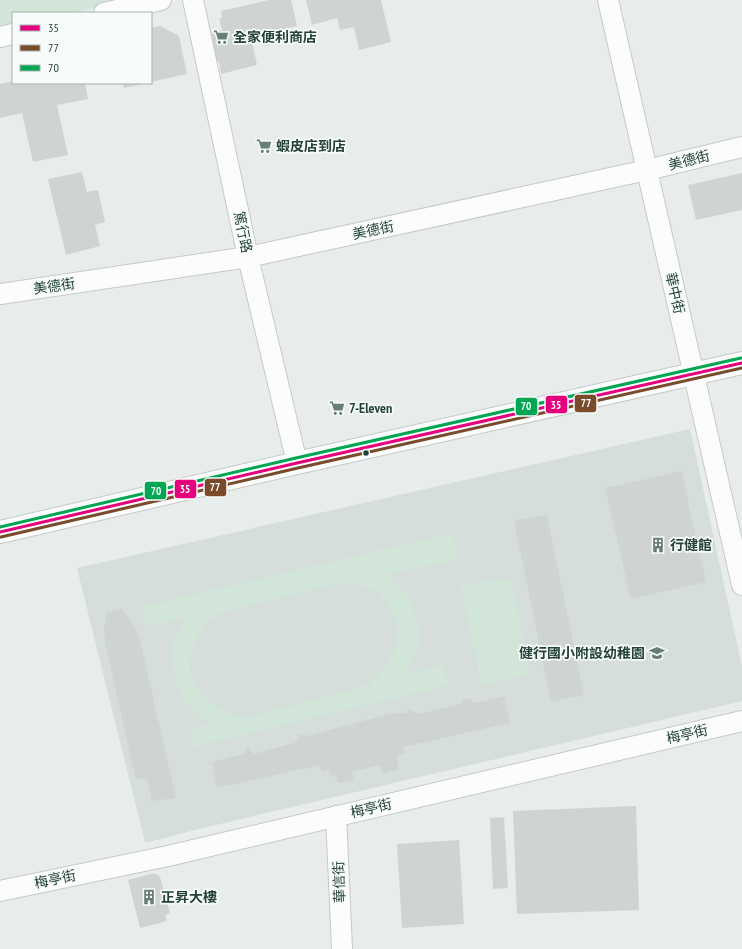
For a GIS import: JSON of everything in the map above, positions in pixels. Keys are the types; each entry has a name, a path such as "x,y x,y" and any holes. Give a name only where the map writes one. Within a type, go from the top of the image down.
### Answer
{"street":[{"path":"108,12 161,0"},
{"name":"篤行路","path":"193,0 248,257 297,463"},
{"name":"華中街","path":"608,0 742,586"},
{"path":"0,37 12,34"},
{"name":"美德街","path":"0,294 248,257 647,170 742,147"},
{"path":"0,532 297,463 742,363"},
{"name":"梅亭街","path":"0,891 168,856 742,721"},
{"name":"華信街","path":"336,816 342,949"}],"shaded area":[{"path":"690,429 742,666 742,701 145,843 77,568"}],"green space":[{"path":"0,0 131,0 77,12 12,12 12,26 0,29"},
{"path":"452,533 457,559 385,575 404,591 413,608 420,628 419,648 403,676 443,664 448,685 193,747 191,729 211,724 195,711 183,697 177,684 173,666 172,645 187,617 147,627 142,607","holes":["345,582 363,586 379,592 390,607 398,628 394,652 383,671 369,685 243,719 211,703 200,692 191,676 189,660 194,642 206,622 222,612"]},
{"path":"511,578 530,675 482,685 461,586"}],"building":[{"path":"269,0 291,0 297,26 251,37 257,65 221,74 219,61 215,62 209,33 222,30 219,18 222,18 221,11"},
{"path":"306,0 381,0 391,42 359,50 354,27 340,30 337,18 312,25"},
{"path":"160,26 179,36 187,74 152,82 152,28"},
{"path":"12,81 12,84 85,84 88,99 57,105 68,155 33,162 22,113 0,118 0,84"},
{"path":"123,84 142,84 124,88"},
{"path":"82,172 87,192 98,190 105,222 95,225 100,246 66,255 48,179"},
{"path":"742,173 742,210 696,220 688,185"},
{"name":"行健館","path":"682,471 706,582 631,599 605,488"},
{"path":"547,515 584,695 551,702 514,521"},
{"path":"122,609 139,636 176,798 152,801 147,778 136,780 105,643 104,629 107,612"},
{"path":"504,696 510,723 403,747 405,753 397,756 399,769 383,774 380,765 352,772 354,780 338,783 336,775 330,777 329,769 322,771 320,765 217,788 212,762 243,754 248,748 254,754 297,742 299,734 307,736 393,713 405,713 410,709 418,714 461,704 465,699 470,699 474,703"},
{"path":"636,806 639,910 517,914 513,811"},
{"path":"504,817 508,888 493,889 490,818"},
{"path":"459,840 464,924 402,928 397,844"},
{"name":"正昇大樓","path":"151,874 157,874 160,877 170,913 165,915 167,921 140,928 128,880"}],"transit line":[{"name":"70","path":"0,527 296,458 741,358"},
{"name":"35","path":"0,532 297,463 742,363"},
{"name":"77","path":"1,537 298,468 742,368"}],"place":[{"name":"全家便利商店","path":"221,37"},
{"name":"蝦皮店到店","path":"264,146"},
{"name":"7-Eleven","path":"337,408"},
{"name":"行健館","path":"658,545"},
{"name":"健行國小附設幼稚園","path":"657,653"},
{"name":"正昇大樓","path":"149,897"}]}
